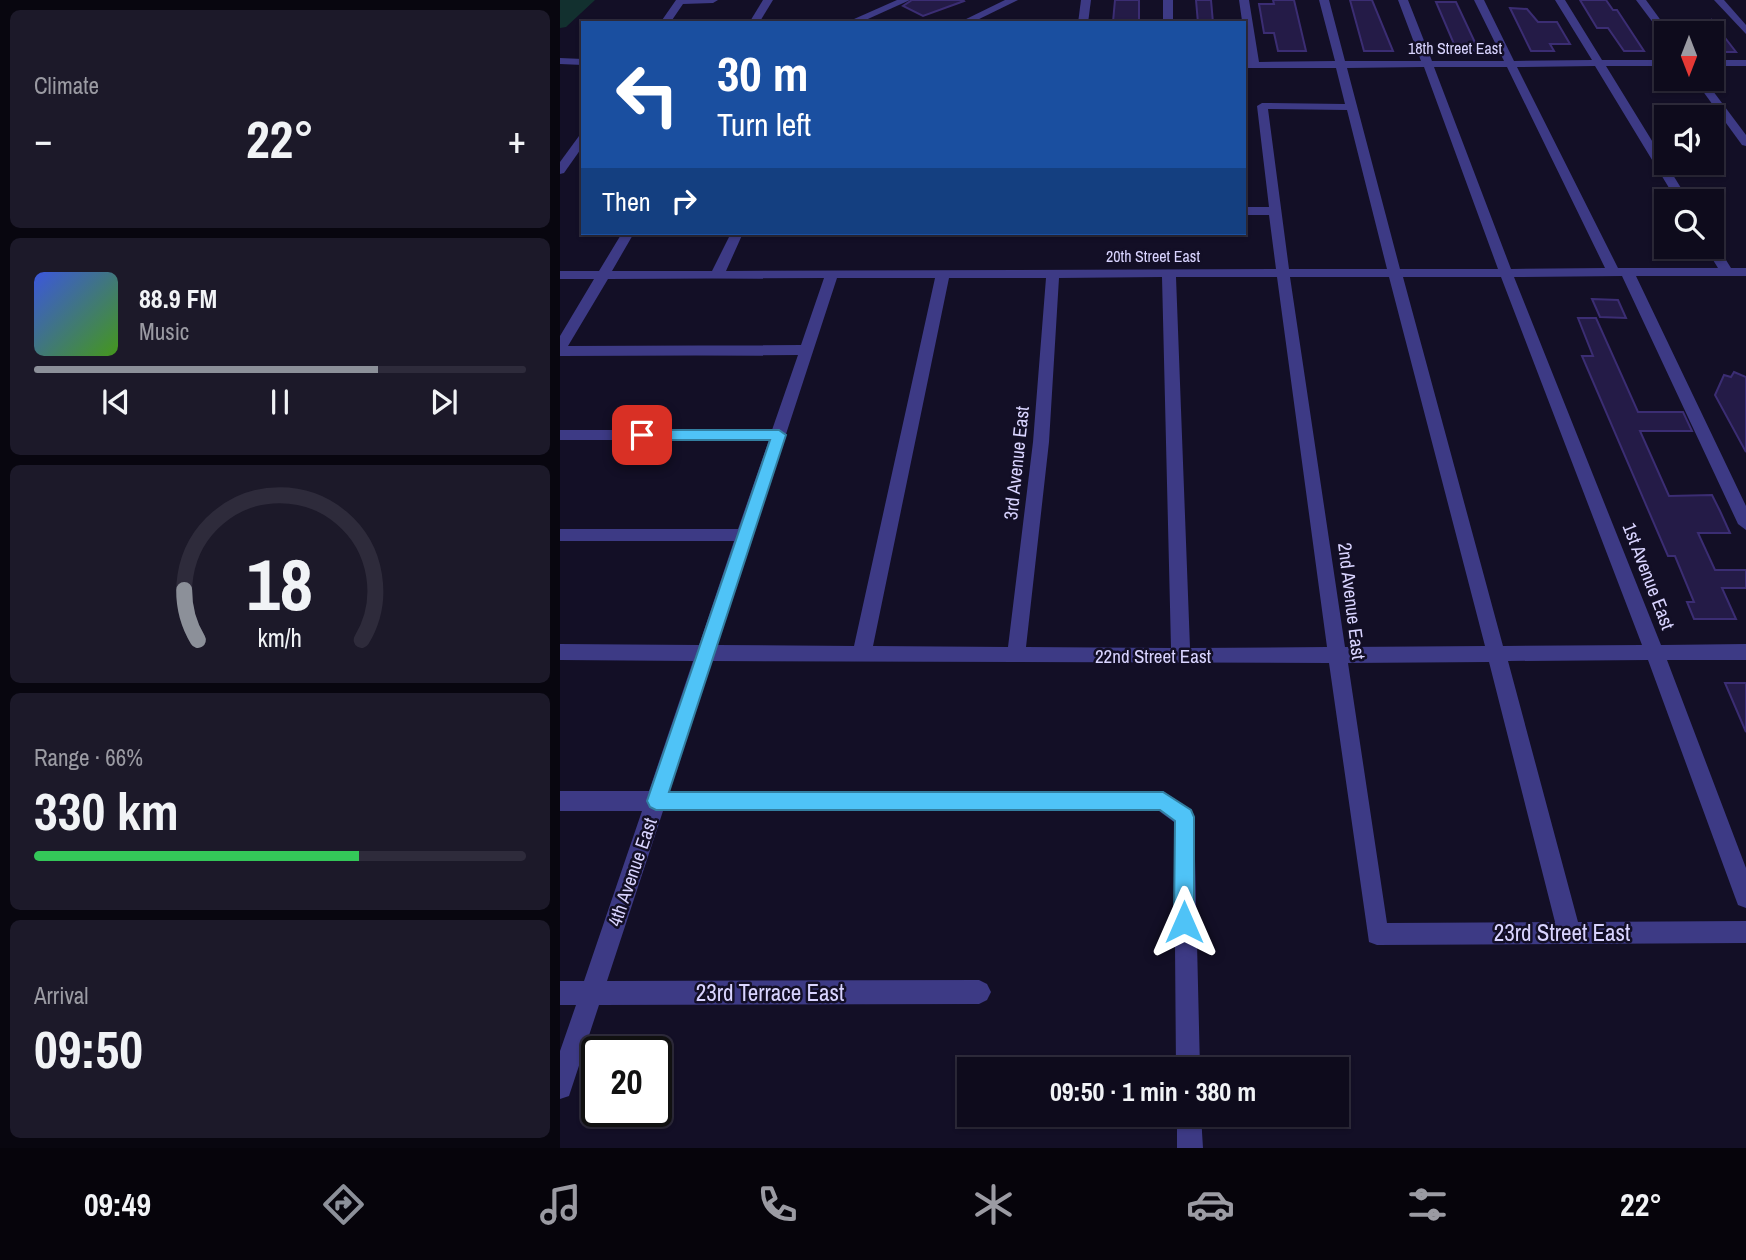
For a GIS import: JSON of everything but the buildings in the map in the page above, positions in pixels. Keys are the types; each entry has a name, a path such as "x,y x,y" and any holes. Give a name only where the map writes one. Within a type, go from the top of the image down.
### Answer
{"street":[{"path":"666,21 681,1 713,0"},
{"path":"755,21 768,0"},
{"path":"855,21 905,0"},
{"path":"967,21 1013,0"},
{"path":"1083,21 1086,0"},
{"path":"1168,0 1168,21"},
{"path":"1244,0 1246,21"},
{"path":"1324,0 1393,273 1569,931"},
{"name":"1st Avenue East","path":"1404,0 1506,273 1532,331 1656,653 1746,897"},
{"path":"1479,0 1620,272 1746,524"},
{"path":"1560,0 1677,189"},
{"path":"1641,0 1656,21"},
{"path":"1719,0 1746,32"},
{"path":"1246,26 1249,65"},
{"path":"560,61 581,62"},
{"name":"18th Street East","path":"1249,65 1654,63"},
{"path":"1724,63 1746,63"},
{"path":"1708,91 1746,143"},
{"name":"2nd Avenue East","path":"1351,107 1262,106 1283,273 1377,934"},
{"path":"560,170 581,141"},
{"path":"1246,211 1275,211"},
{"path":"627,235 560,349 807,350"},
{"path":"718,275 736,235"},
{"path":"1719,259 1727,272"},
{"name":"20th Street East","path":"560,275 1746,272"},
{"name":"4th Avenue East","path":"560,1087 832,274"},
{"path":"862,654 943,274"},
{"name":"3rd Avenue East","path":"1016,655 1041,442 1053,274"},
{"path":"1169,274 1181,656"},
{"path":"560,435 779,435"},
{"path":"560,535 746,535"},
{"name":"22nd Street East","path":"560,652 1181,656 1746,652"},
{"path":"560,801 1163,801 1184,817 1188,1057"},
{"name":"23rd Street East","path":"1377,934 1746,932"},
{"name":"23rd Terrace East","path":"560,993 979,992"},
{"path":"1189,1127 1190,1148"}],"green space":[{"path":"560,0 595,0 566,27 560,28"}],"route":[{"path":"642,435 779,435 656,801 1163,801 1184,817 1184,922"}]}
